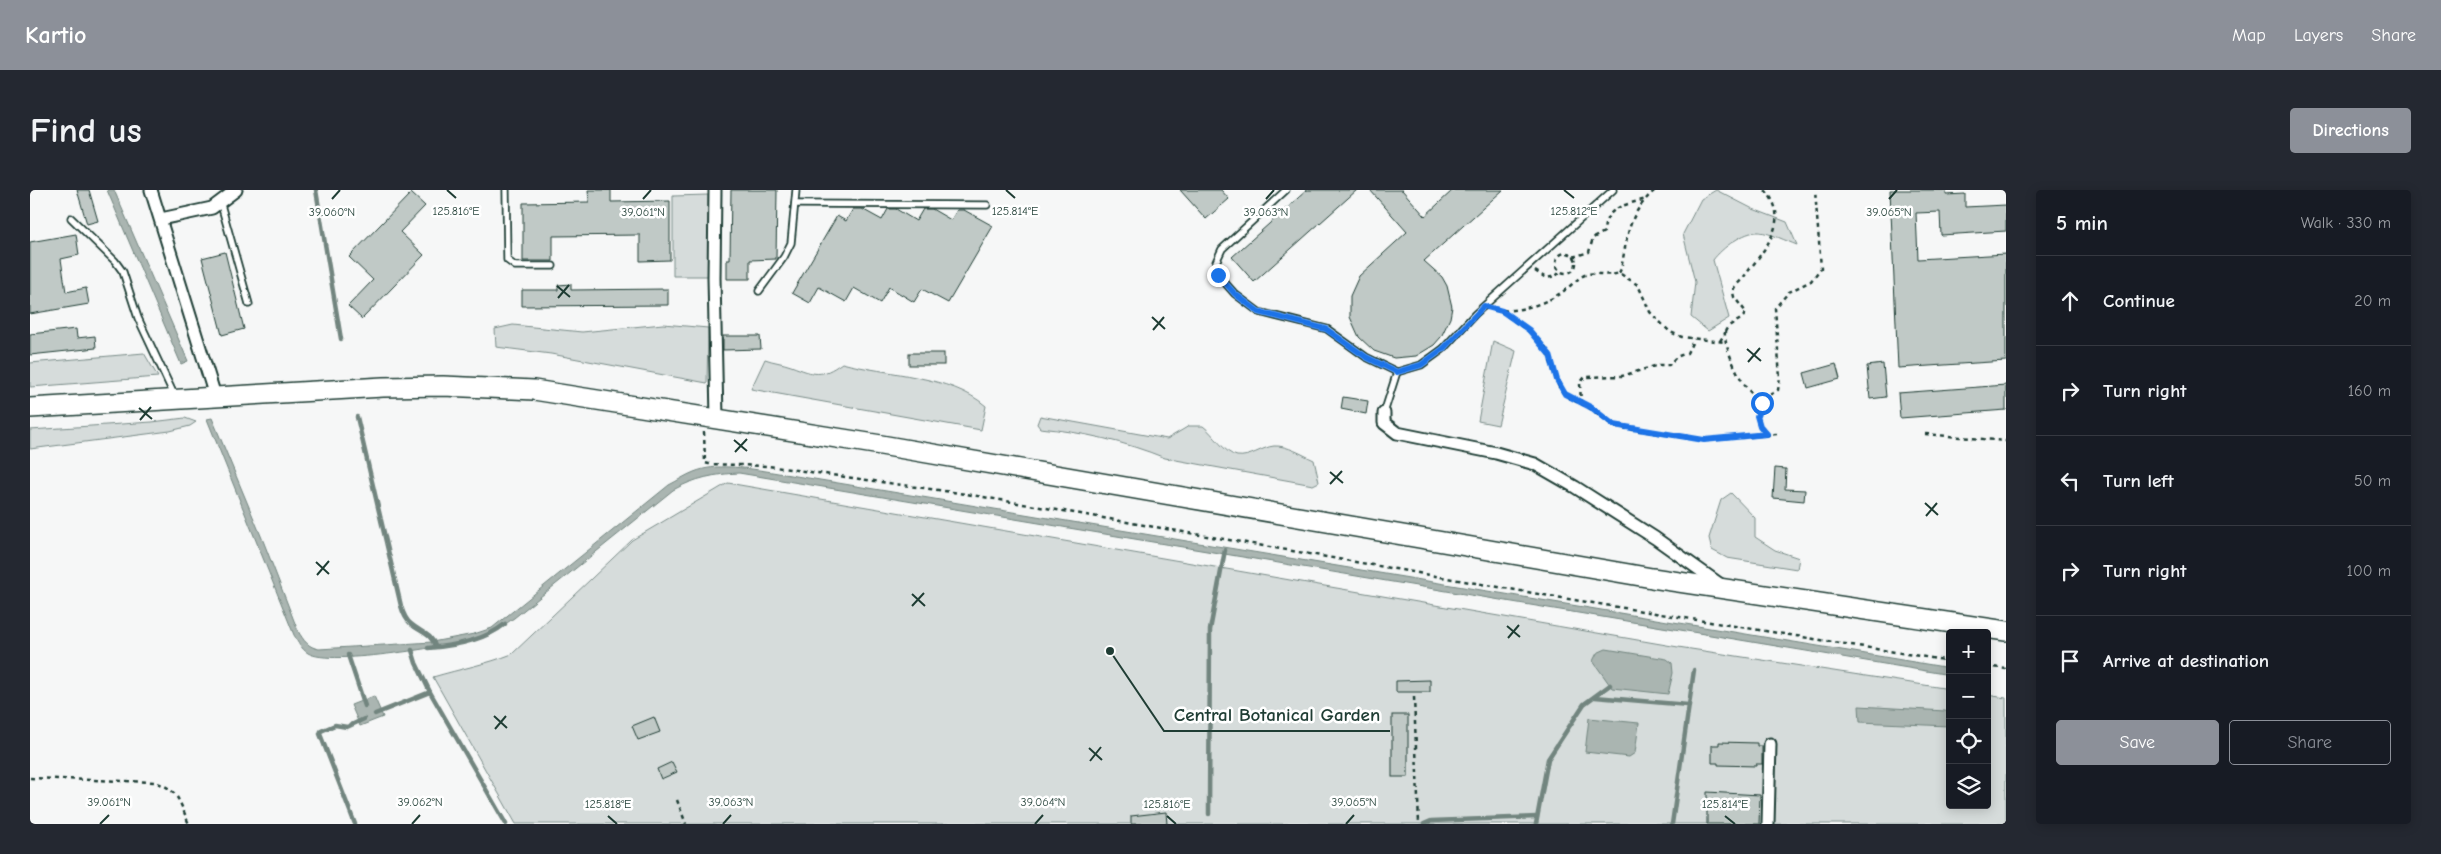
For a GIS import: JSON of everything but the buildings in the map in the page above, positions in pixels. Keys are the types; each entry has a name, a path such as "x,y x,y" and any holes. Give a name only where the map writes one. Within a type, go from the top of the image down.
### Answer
{"main road":[{"path":"30,408 383,387 461,386 534,390 711,417 1652,578 2006,631"}],"street":[{"path":"151,190 215,396"},
{"path":"161,219 212,208 236,190"},
{"path":"711,417 714,190"},
{"path":"1384,413 1384,424 1396,433 1496,453 1535,464 1655,538 1727,589"},
{"path":"1768,824 1770,744"}],"lane":[{"path":"506,190 507,260 515,266 553,266"},
{"path":"758,292 784,256 790,243 796,190"},
{"path":"1286,190 1222,249 1216,262 1218,275 1235,294 1259,312 1326,329 1366,357 1397,372 1421,365 1443,349 1484,306 1613,190"},
{"path":"220,202 249,304"},
{"path":"795,204 987,205"},
{"path":"71,218 116,261 123,272 138,318 176,399"},
{"path":"1384,413 1397,372"}],"path":[{"path":"1619,273 1629,226 1646,199 1655,190"},
{"path":"1720,341 1729,325 1741,319 1746,312 1734,297 1734,287 1768,246 1776,224 1776,205 1765,190"},
{"path":"1725,333 1724,342 1745,385 1755,396 1765,396 1776,392 1780,387 1776,306 1792,290 1811,281 1821,268 1815,190"},
{"path":"1573,257 1589,252 1593,238 1604,232 1605,223 1621,204 1646,199"},
{"path":"1565,253 1573,257 1576,263 1574,269 1568,272 1561,271 1556,264 1559,256 1565,253"},
{"path":"1535,270 1539,275 1546,278 1556,276 1561,271"},
{"path":"1484,306 1502,311 1516,310 1545,301 1564,291 1588,274 1608,276 1619,273 1638,285 1650,312 1670,332 1694,339 1724,342"},
{"path":"1502,311 1529,330 1546,348 1560,389 1571,399 1614,425 1704,440 1777,434"},
{"path":"1582,404 1580,382 1584,377 1622,376 1658,365 1669,365 1676,357 1687,353 1694,339"},
{"path":"1765,396 1757,416 1760,426 1767,434"},
{"path":"711,417 703,456 705,463 709,464 768,466 966,494 1560,598 1946,660"},
{"path":"1926,434 2006,441"},
{"path":"1991,667 2006,669"},
{"path":"1414,697 1419,824"},
{"path":"30,778 154,782 168,786 174,792 189,824"},
{"path":"677,800 686,824"}],"shaded area":[{"path":"107,190 114,190 188,361 181,364"},
{"path":"1716,190 1753,209 1787,222 1797,245 1768,234 1753,232 1740,237 1722,250 1713,260 1729,318 1708,331 1691,317 1695,282 1683,234 1701,199"},
{"path":"708,195 708,276 673,276 673,196"},
{"path":"663,324 708,328 707,383 551,354 496,347 495,329 513,325 582,332"},
{"path":"1493,341 1516,351 1498,425 1478,421"},
{"path":"144,353 158,377 30,387 30,363"},
{"path":"765,359 818,374 829,371 842,363 917,377 955,388 986,406 981,430 751,389"},
{"path":"1040,416 1167,439 1189,426 1203,426 1228,452 1237,456 1247,455 1274,446 1284,447 1300,453 1314,460 1319,482 1313,485 1165,458 1104,438 1040,428 1037,424"},
{"path":"185,418 196,422 190,426 170,431 30,449 30,430"},
{"path":"212,418 298,631 307,643 319,649 432,642 474,634 492,628 669,485 703,469 730,467 766,471 1946,667 1946,674 739,473 705,477 673,490 514,618 485,636 395,653 341,658 321,657 308,653 294,635 207,419"},
{"path":"728,483 1678,647 1946,688 1946,809 1991,809 1991,696 2006,698 2006,824 516,824 433,677 512,654 632,540"},
{"path":"1731,493 1755,518 1755,537 1775,550 1799,558 1797,569 1727,558 1712,550 1709,538 1721,500"},
{"path":"1606,649 1667,659 1672,663 1673,673 1668,694 1612,688 1593,661 1597,653"},
{"path":"374,696 383,717 360,726 351,705"},
{"path":"1859,706 1946,712 1946,726 1860,722"},
{"path":"1589,718 1639,723 1635,753 1629,757 1585,752"}],"waterway":[{"path":"316,190 341,339"},
{"path":"357,417 403,611 409,622 431,638 435,646"},
{"path":"1209,814 1210,630 1225,550"},
{"path":"428,648 448,646 478,639 505,624"},
{"path":"412,650 430,692 506,824"},
{"path":"348,655 365,706"},
{"path":"1672,824 1694,670"},
{"path":"1536,824 1548,759 1584,704 1610,685"},
{"path":"375,714 430,692"},
{"path":"1595,697 1688,705"},
{"path":"355,824 320,734 321,731 335,725 347,727 364,719"},
{"path":"1424,824 1431,821 1537,817"}],"place":[{"name":"Central Botanical Garden","path":"1110,651"}],"route":[{"path":"1218,275 1235,294 1259,312 1276,318 1326,329 1343,339 1366,357 1397,372 1421,365 1443,349 1484,306 1502,311 1529,330 1546,348 1550,355 1560,389 1565,394 1571,399 1592,408 1610,423 1624,428 1704,440 1767,434 1760,426 1757,416 1762,403"}]}
